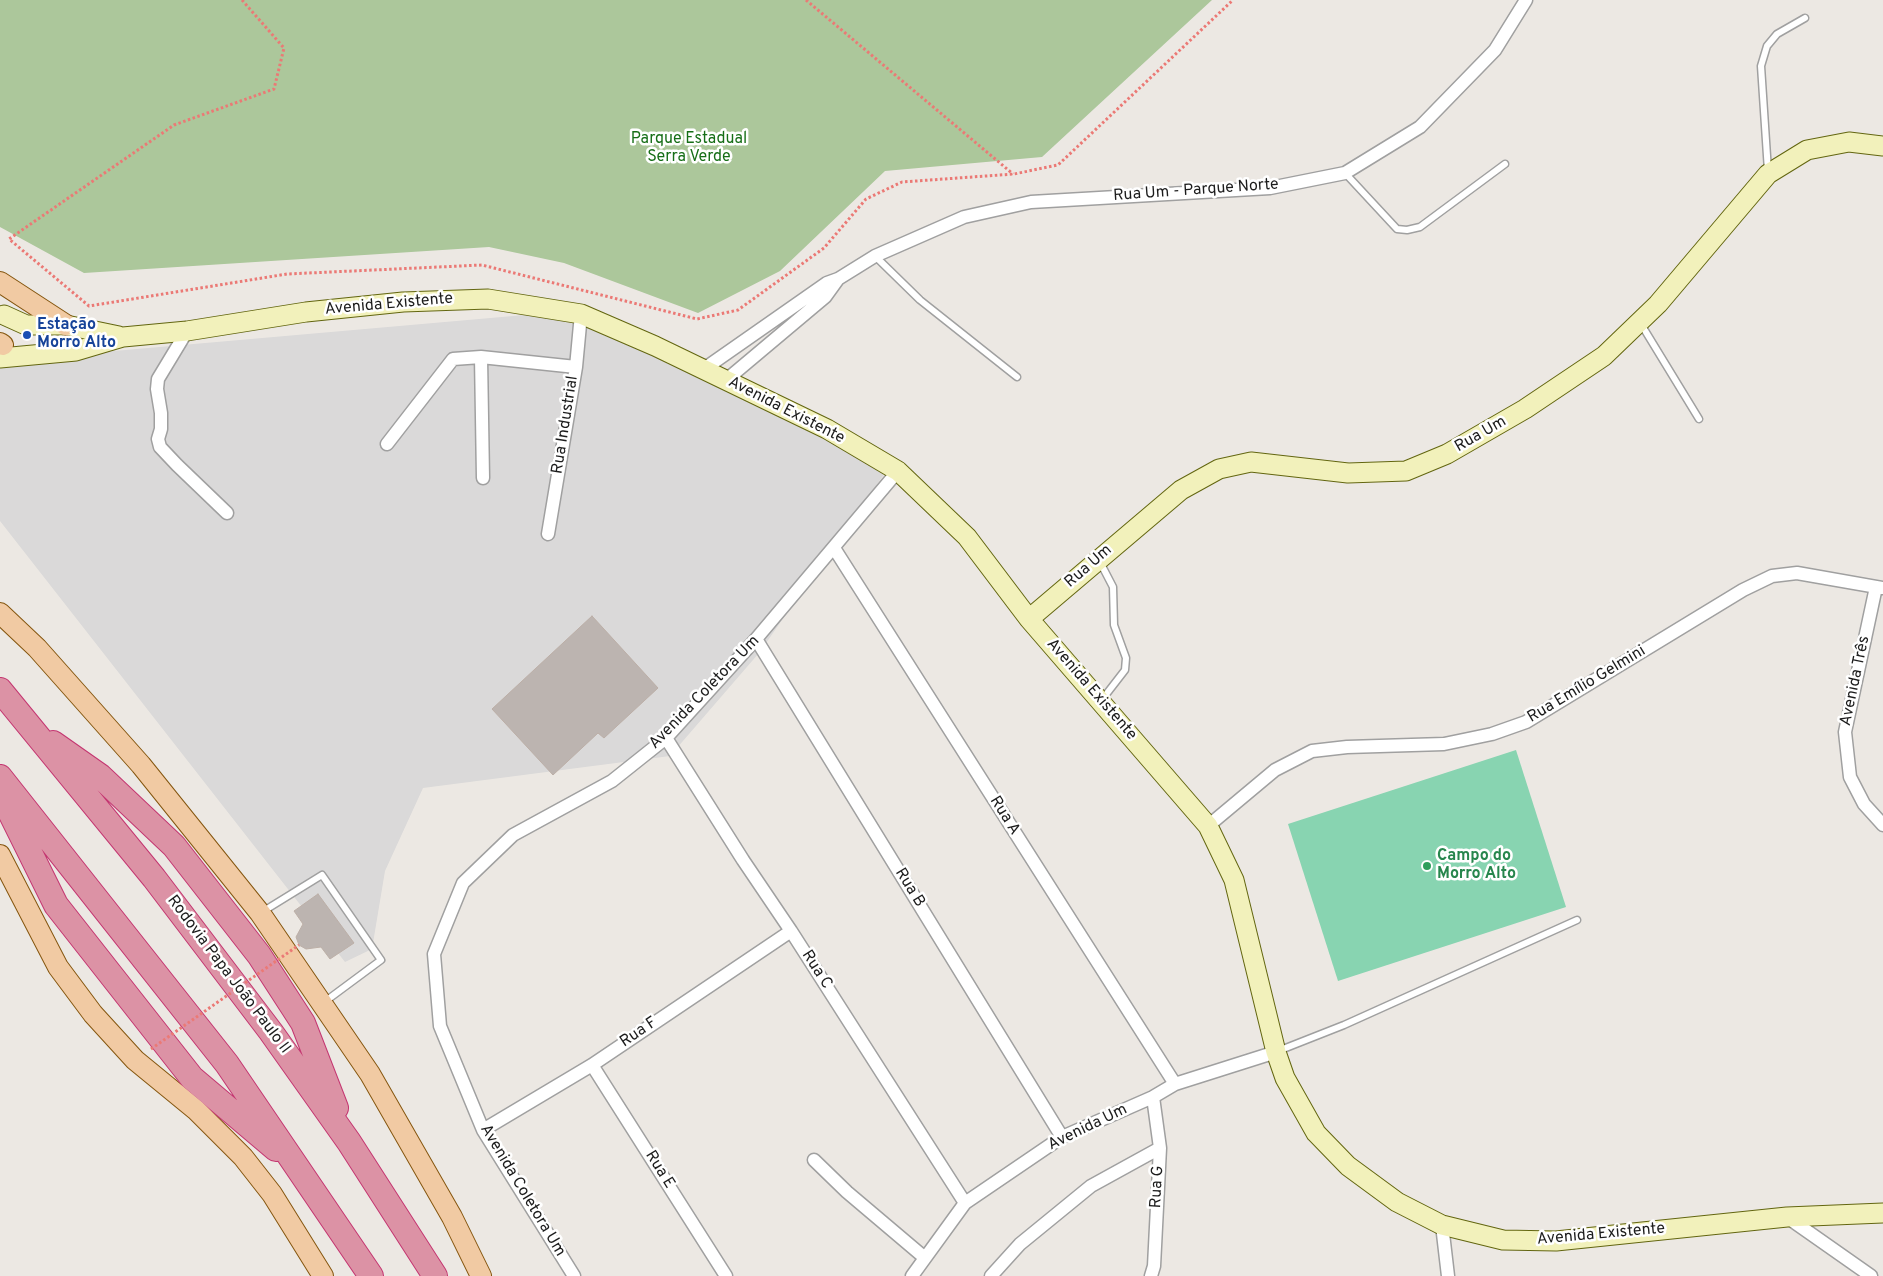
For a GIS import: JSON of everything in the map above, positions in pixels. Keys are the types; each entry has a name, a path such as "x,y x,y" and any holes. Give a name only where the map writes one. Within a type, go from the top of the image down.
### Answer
{"highway":[{"name":"Rodovia Papa João Paulo II","path":"0,690 154,878 271,1032 349,1142 435,1276"},
{"path":"28,726 100,776 174,846 259,955 303,1023 349,1142"},
{"path":"0,777 227,1064 371,1276"},
{"path":"0,792 56,905 186,1070 301,1171"}],"main road":[{"path":"0,282 66,324"},
{"path":"0,613 37,648 141,765 260,914 370,1074 452,1217 481,1276"},
{"path":"0,855 58,967 93,1014 136,1060 196,1110 243,1157 272,1194 323,1276"}],"street":[{"name":"Rua Um - Parque Norte","path":"704,369 817,289 838,279 875,256 964,217 1031,202 1270,188 1344,173 1420,127 1496,50 1526,0"},
{"name":"Rua Um","path":"1028,618 1181,490 1219,469 1251,462 1348,473 1406,470 1447,454 1525,409 1604,356 1639,322 1711,244 1768,174 1808,150 1849,142 1883,146"},
{"name":"Rua Um - Parque Norte","path":"725,381 825,297 838,279"},
{"name":"Avenida Existente","path":"123,337 187,331 306,312 403,302 488,298 582,314 704,369 725,381 828,429 898,471 967,537 1028,618 1208,826 1234,880 1276,1052 1285,1078 1316,1133 1348,1166 1397,1202 1442,1225 1503,1240 1556,1242 1787,1217 1883,1213"},
{"path":"2,312 26,325 66,324 123,337"},
{"path":"2,312 7,325 1,349 76,351 123,337"},
{"name":"Rua Industrial","path":"548,534 576,368 582,314"},
{"path":"187,331 158,379 157,389 161,413 161,429 158,439 160,447 176,465 227,512"},
{"path":"481,357 483,478"},
{"path":"387,444 452,359 481,357 576,368"},
{"name":"Avenida Coletora Um","path":"574,1276 483,1130 440,1026 434,954 463,883 512,835 612,781 666,738 756,639 898,471"},
{"name":"Rua A","path":"834,548 1175,1084"},
{"name":"Rua Emílio Gelmini","path":"1208,826 1275,770 1312,751 1347,747 1444,744 1492,734 1526,722 1743,590 1772,576 1797,573 1879,587"},
{"name":"Avenida Três","path":"1879,587 1846,732 1850,777 1864,804 1883,825"},
{"name":"Rua B","path":"756,639 1062,1137"},
{"name":"Rua C","path":"666,738 965,1203"},
{"name":"Rua F","path":"483,1130 592,1065 791,931"},
{"name":"Avenida Um","path":"912,1276 965,1203 1062,1137 1153,1098 1175,1084 1276,1052"},
{"name":"Rua E","path":"592,1065 726,1276"},
{"name":"Rua G","path":"1151,1276 1154,1266 1160,1148 1153,1098"},
{"path":"991,1276 1020,1244 1091,1186 1160,1148"},
{"path":"814,1160 847,1192 925,1258"},
{"path":"1787,1217 1871,1276"},
{"path":"1442,1225 1448,1276"}],"lane":[{"path":"1768,174 1761,66 1767,46 1777,34 1805,18"},
{"path":"1344,173 1397,230 1406,230 1420,227 1505,164"},
{"path":"875,256 920,300 1017,377"},
{"path":"1639,322 1699,419"},
{"path":"1098,559 1113,587 1114,625 1126,658 1124,670 1101,702"},
{"path":"260,914 322,875 381,960 322,1004"},
{"path":"1276,1052 1344,1025 1577,920"}],"path":[{"path":"242,0 284,48 274,89 174,125 9,239 89,306 287,274 482,265 696,319 738,310 824,248 866,199 902,182 1014,174 1058,165 1233,0"},
{"path":"806,0 1014,174"},
{"path":"152,1049 299,945"}],"shaded area":[{"path":"536,314 669,344 887,470 759,653 670,756 423,788 385,871 372,949 345,962 0,521 0,361"}],"green space":[{"name":"Parque Estadual Serra Verde","path":"0,0 1212,0 1042,157 885,171 780,271 698,313 564,263 489,247 84,273 0,227"},
{"name":"Campo do Morro Alto","path":"1516,750 1566,907 1338,981 1288,824"}],"building":[{"path":"592,616 658,688 604,738 598,733 553,775 492,709"},
{"path":"318,894 354,943 330,959 321,947 306,949 299,945 296,937 303,924 294,911"}],"place":[{"name":"Estação Morro Alto","path":"27,335"},
{"name":"Campo do Morro Alto","path":"1427,866"}]}
